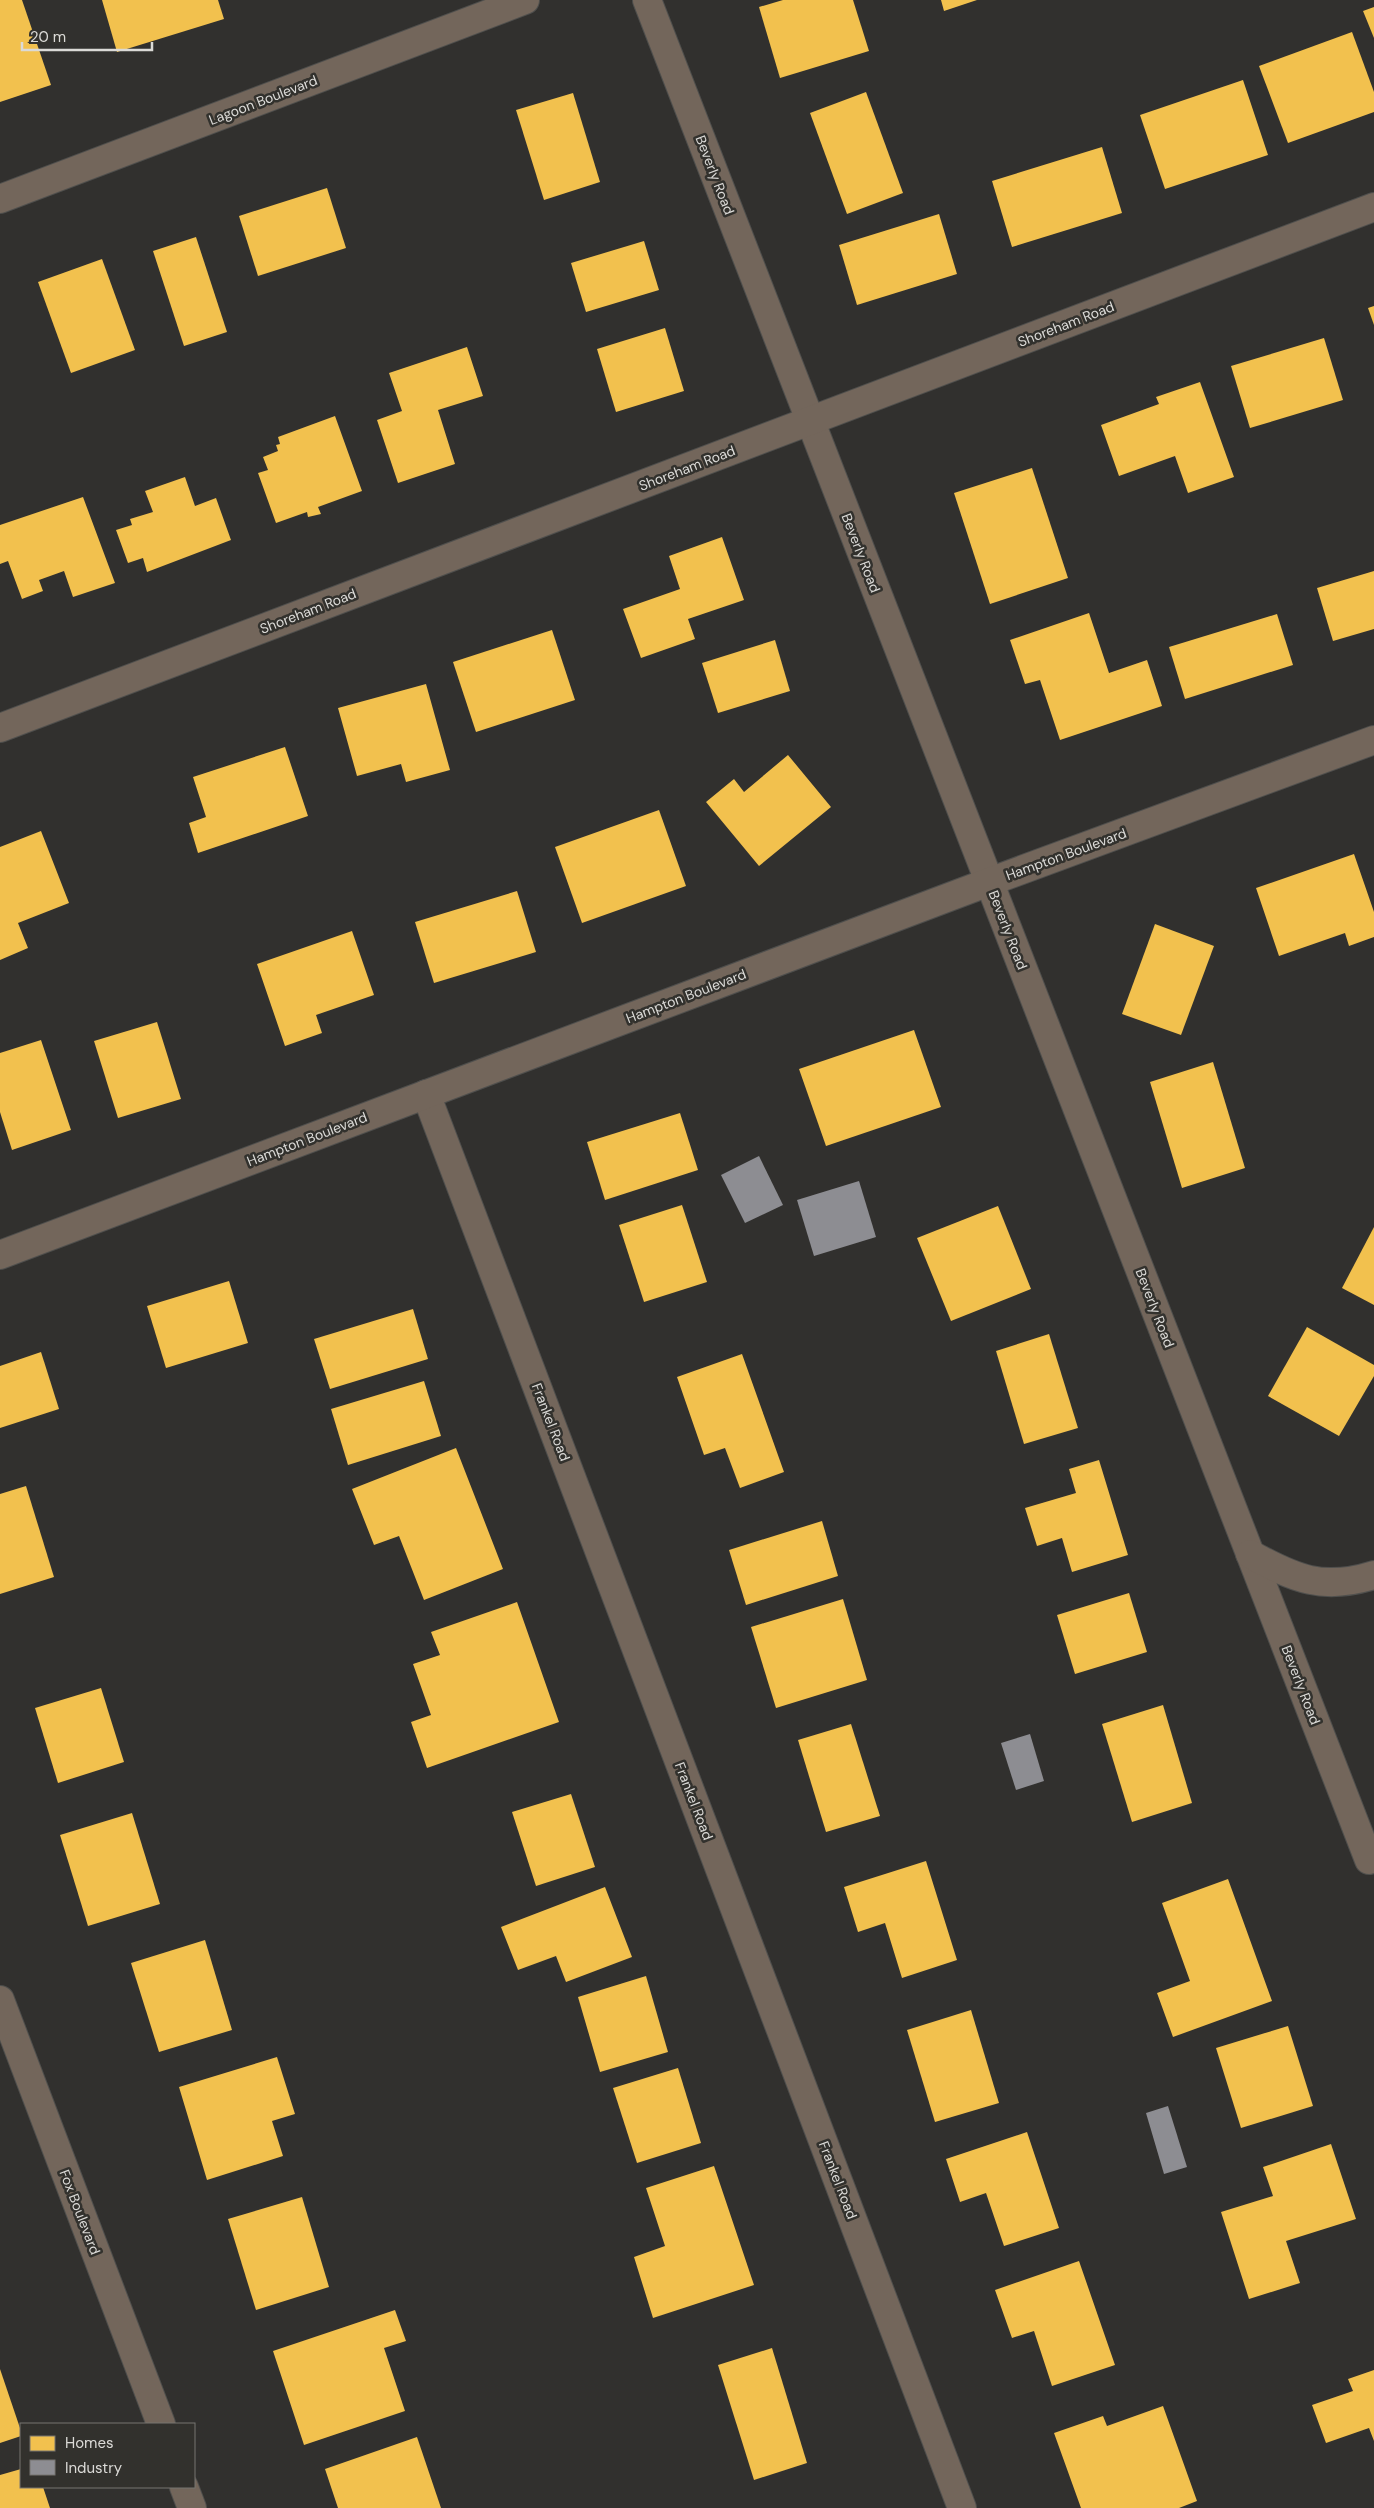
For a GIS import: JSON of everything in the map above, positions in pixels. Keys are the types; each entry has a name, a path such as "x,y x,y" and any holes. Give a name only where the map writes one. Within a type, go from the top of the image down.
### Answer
{"street":[{"name":"Lagoon Boulevard","path":"0,199 525,0"},
{"name":"Beverly Road","path":"647,0 1250,1554 1372,1857"},
{"name":"Shoreham Road","path":"0,728 1374,207"},
{"name":"Hampton Boulevard","path":"0,1255 989,882 1374,740"},
{"name":"Frankel Road","path":"426,1094 962,2508"},
{"path":"1250,1554 1286,1574 1308,1580 1354,1580 1374,1575"},
{"name":"Fox Boulevard","path":"0,2000 161,2423"},
{"path":"184,2488 192,2508"}],"building: Homes":[{"path":"0,0 22,0 51,85 0,102"},
{"path":"102,0 218,0 224,19 117,52"},
{"path":"783,0 853,0 869,51 780,78 759,7"},
{"path":"941,0 977,0 944,11"},
{"path":"1374,7 1374,38 1363,11"},
{"path":"1352,32 1374,92 1374,112 1288,143 1259,66"},
{"path":"1243,80 1268,155 1165,189 1140,115"},
{"path":"866,92 903,193 847,214 810,113"},
{"path":"573,93 600,182 544,200 516,110"},
{"path":"1102,147 1122,213 1012,247 992,181"},
{"path":"327,188 346,248 258,276 239,216"},
{"path":"939,214 957,274 857,305 839,245"},
{"path":"196,237 227,332 184,346 153,251"},
{"path":"644,241 659,290 586,312 571,263"},
{"path":"102,259 135,350 71,373 38,282"},
{"path":"1374,306 1374,325 1368,308"},
{"path":"665,328 684,391 616,412 597,349"},
{"path":"1324,338 1343,400 1250,428 1231,366"},
{"path":"467,347 483,396 438,410 455,464 398,483 377,420 402,411 389,373"},
{"path":"1200,382 1234,477 1188,493 1175,456 1119,476 1101,425 1159,404 1156,397"},
{"path":"335,416 362,491 318,507 321,514 308,517 307,512 276,523 258,473 268,470 263,457 278,451 276,445 280,444 278,437"},
{"path":"1032,468 1068,578 990,604 954,493"},
{"path":"185,477 195,506 216,498 231,540 147,572 143,558 128,563 116,530 132,525 130,519 153,512 145,491"},
{"path":"83,497 115,583 73,597 64,571 39,580 43,591 22,599 8,561 0,564 0,525"},
{"path":"722,537 744,600 688,619 695,639 641,658 623,609 680,589 669,556"},
{"path":"1374,571 1374,629 1333,641 1317,588"},
{"path":"1089,613 1109,673 1147,660 1162,706 1060,740 1040,680 1025,684 1010,640"},
{"path":"1277,614 1293,665 1185,699 1169,647"},
{"path":"552,630 575,700 476,732 453,662"},
{"path":"775,640 790,691 718,713 702,663"},
{"path":"426,684 450,770 406,782 401,764 357,776 338,708"},
{"path":"285,747 308,816 198,853 189,823 206,817 193,777"},
{"path":"788,755 831,807 759,866 706,802 734,779 744,792"},
{"path":"659,810 686,886 582,923 555,847"},
{"path":"41,831 69,903 18,923 28,948 0,960 0,847"},
{"path":"1354,854 1374,912 1374,937 1349,946 1345,933 1279,956 1256,888"},
{"path":"517,891 536,952 434,983 415,922"},
{"path":"1155,924 1214,946 1181,1035 1122,1014"},
{"path":"352,931 374,995 316,1015 322,1033 285,1046 257,964"},
{"path":"157,1022 181,1099 118,1118 94,1041"},
{"path":"914,1030 941,1107 826,1146 799,1069"},
{"path":"41,1040 71,1130 12,1150 0,1112 0,1053"},
{"path":"1213,1062 1245,1168 1182,1188 1150,1082"},
{"path":"680,1113 698,1170 605,1200 587,1142"},
{"path":"682,1205 707,1282 644,1302 619,1225"},
{"path":"998,1206 1031,1289 951,1321 917,1238"},
{"path":"1374,1227 1374,1305 1342,1288"},
{"path":"229,1281 248,1343 166,1368 147,1306"},
{"path":"413,1309 428,1359 330,1389 314,1339"},
{"path":"1307,1327 1374,1365 1374,1376 1339,1436 1268,1396"},
{"path":"1049,1334 1078,1428 1024,1444 996,1351"},
{"path":"41,1352 59,1409 0,1428 0,1366"},
{"path":"742,1354 784,1472 740,1488 725,1448 704,1455 677,1377"},
{"path":"424,1381 441,1436 348,1465 331,1409"},
{"path":"456,1448 503,1569 424,1600 399,1536 374,1545 352,1489"},
{"path":"1099,1460 1128,1555 1072,1572 1062,1538 1037,1546 1025,1508 1076,1493 1069,1469"},
{"path":"26,1486 54,1577 0,1594 0,1494"},
{"path":"822,1521 838,1576 746,1605 729,1550"},
{"path":"1129,1593 1147,1652 1075,1674 1057,1615"},
{"path":"843,1599 867,1680 776,1708 751,1627"},
{"path":"517,1602 559,1722 427,1768 411,1722 431,1715 413,1664 440,1655 431,1632"},
{"path":"101,1688 124,1762 58,1783 35,1708"},
{"path":"1163,1705 1192,1803 1132,1822 1102,1724"},
{"path":"851,1724 880,1816 826,1832 798,1740"},
{"path":"571,1794 595,1867 536,1886 512,1812"},
{"path":"132,1813 160,1904 88,1926 60,1835"},
{"path":"926,1861 957,1960 902,1978 885,1923 858,1932 844,1887"},
{"path":"1228,1879 1272,2001 1173,2037 1157,1993 1190,1981 1162,1903"},
{"path":"605,1887 632,1957 566,1982 556,1956 518,1970 501,1927"},
{"path":"205,1940 232,2030 159,2052 131,1963"},
{"path":"646,1976 668,2052 600,2072 578,1997"},
{"path":"971,2010 999,2103 935,2122 907,2030"},
{"path":"1288,2026 1313,2106 1241,2128 1216,2048"},
{"path":"277,2057 295,2114 272,2121 283,2156 207,2180 179,2087"},
{"path":"678,2068 701,2143 637,2163 613,2088"},
{"path":"1027,2132 1059,2228 1004,2246 986,2193 960,2202 946,2159"},
{"path":"1331,2144 1356,2219 1286,2241 1300,2283 1249,2299 1221,2212 1273,2196 1263,2167"},
{"path":"714,2166 754,2285 653,2318 634,2257 665,2246 646,2188"},
{"path":"302,2197 329,2287 256,2310 228,2219"},
{"path":"1079,2261 1115,2365 1052,2386 1034,2331 1012,2338 995,2290"},
{"path":"395,2310 406,2341 384,2348 405,2411 304,2445 273,2351"},
{"path":"772,2348 807,2463 754,2480 718,2365"},
{"path":"0,2369 20,2428 20,2436 0,2443"},
{"path":"1374,2370 1374,2441 1369,2428 1326,2443 1312,2405 1353,2391 1348,2379"},
{"path":"1163,2406 1197,2501 1179,2508 1081,2508 1054,2433 1103,2416 1107,2426"},
{"path":"417,2437 441,2508 338,2508 325,2469"},
{"path":"20,2469 20,2488 43,2488 50,2508 0,2508 0,2475"}],"building: Industry":[{"path":"759,1156 783,1205 745,1223 721,1175"},
{"path":"859,1181 876,1237 814,1256 797,1200"},
{"path":"1030,1734 1044,1781 1016,1790 1001,1743"},
{"path":"1168,2106 1187,2167 1164,2174 1146,2113"}]}
